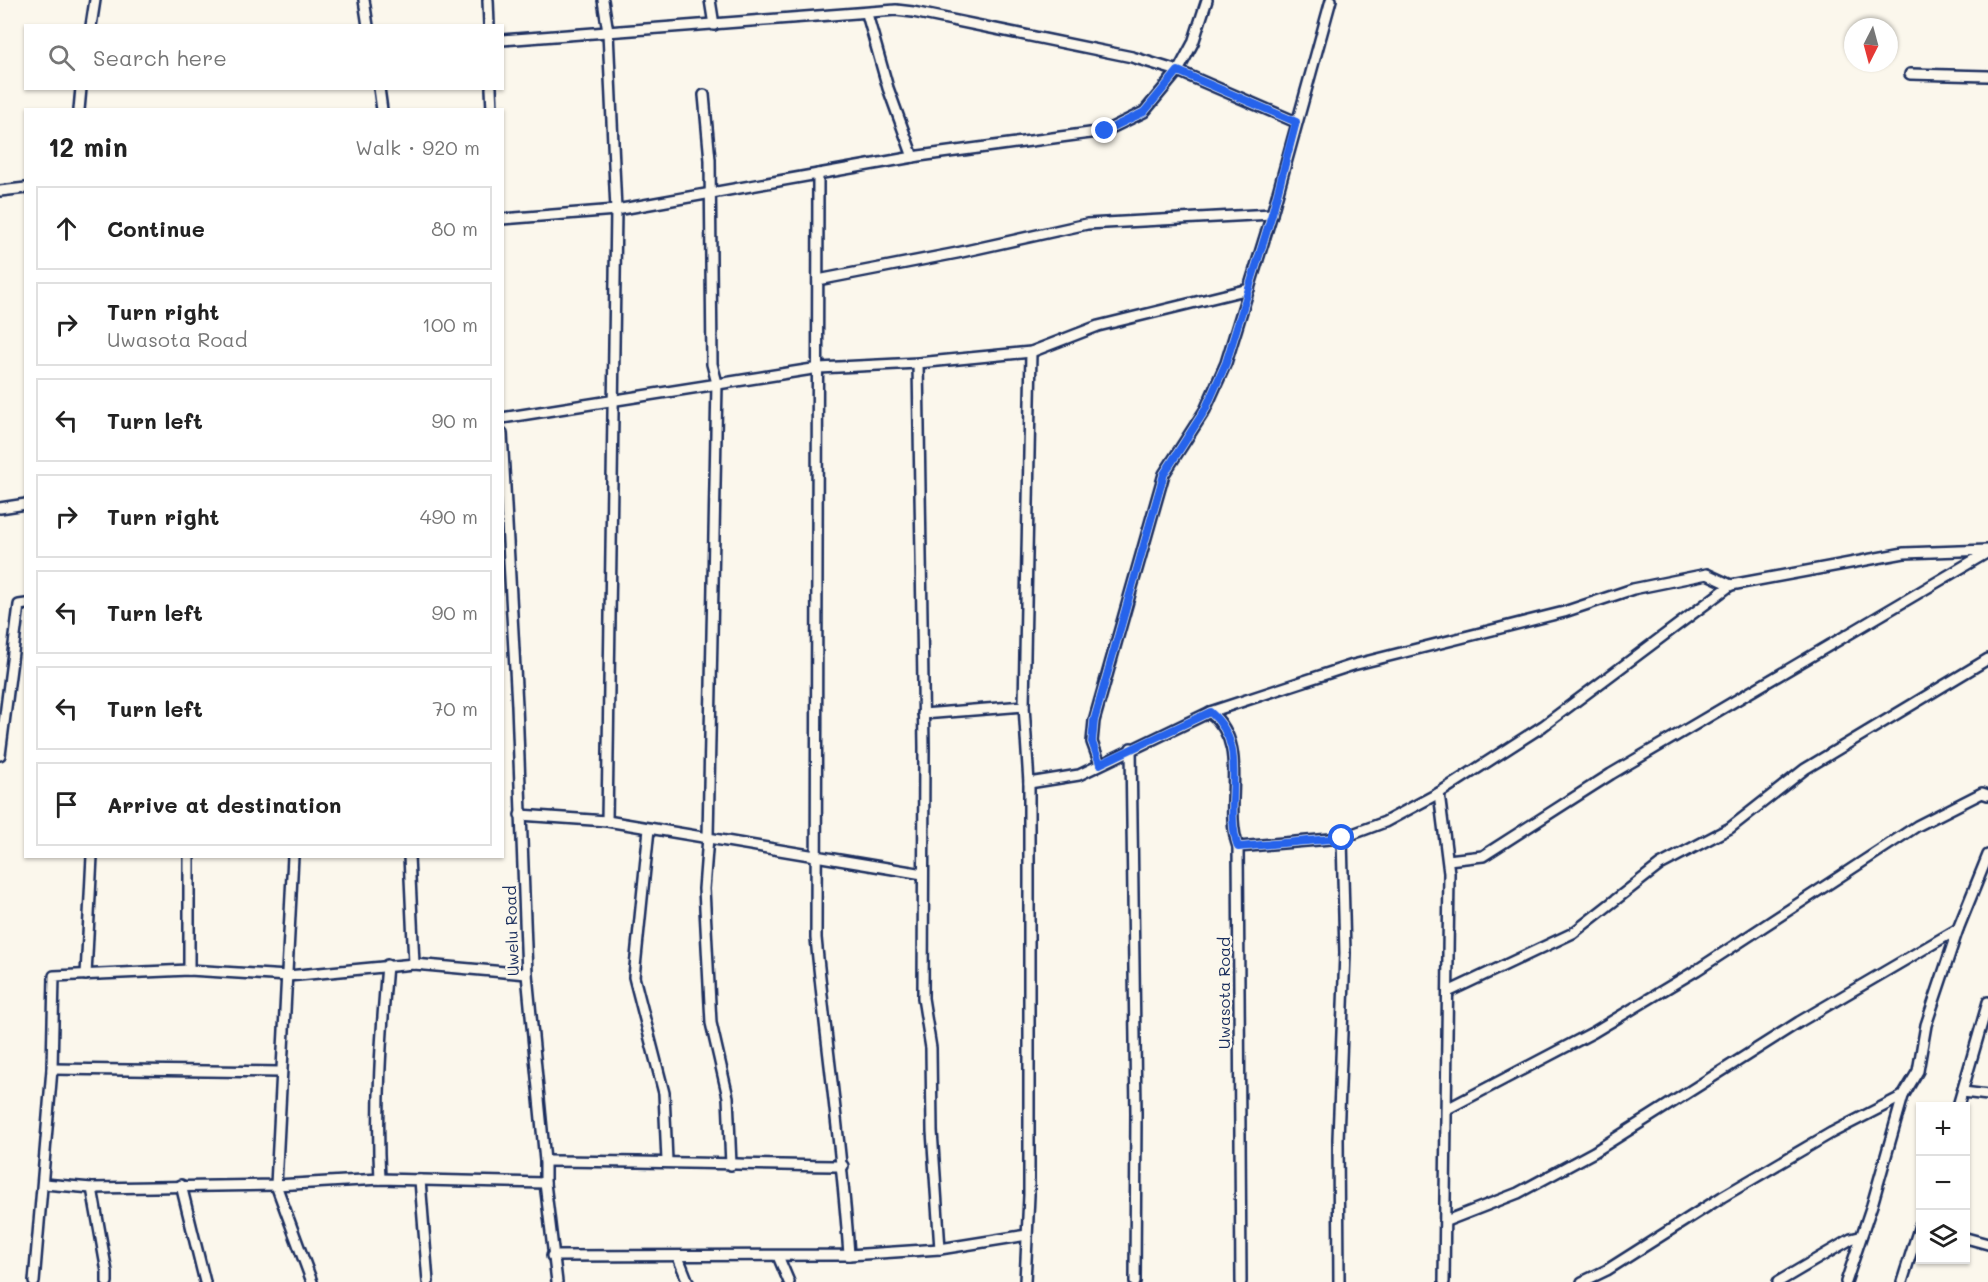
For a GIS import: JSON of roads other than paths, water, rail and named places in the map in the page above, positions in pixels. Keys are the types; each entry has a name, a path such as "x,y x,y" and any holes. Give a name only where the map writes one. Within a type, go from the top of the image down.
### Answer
{"street":[{"path":"91,24 95,0"},
{"path":"364,0 368,24"},
{"path":"488,0 489,24"},
{"path":"603,0 608,32 616,210 607,821"},
{"path":"710,0 714,25"},
{"path":"504,219 616,210 913,157 1105,131 1144,112 1178,71 1193,43 1208,0"},
{"path":"1100,764 1092,742 1094,721 1164,474 1205,410 1226,363 1272,214 1331,0"},
{"path":"504,40 896,10 1131,57 1178,71 1296,122"},
{"path":"867,14 888,88 913,157"},
{"path":"1910,74 1988,76"},
{"path":"79,108 81,90"},
{"path":"379,90 382,108"},
{"path":"491,90 492,108"},
{"path":"704,95 711,194 712,364 717,383 708,837 704,889 711,1023 728,1097 730,1165"},
{"path":"818,174 816,938 827,1055 843,1166 849,1255"},
{"path":"0,191 24,188"},
{"path":"818,280 957,253 1087,224 1272,214"},
{"path":"504,418 819,368 918,363 1031,352 1098,326 1249,289"},
{"path":"1025,1282 1029,783 1024,706 1031,352"},
{"path":"918,363 924,998 931,1048 932,1131 940,1249"},
{"name":"Uwelu Road","path":"504,475 527,974 552,1256 557,1282"},
{"path":"0,508 24,504"},
{"path":"1238,847 1342,838 1385,822 1439,793 1543,726 1731,585 1904,553 1988,551"},
{"path":"1448,860 1483,856 1611,774 1988,551"},
{"path":"1029,783 1079,775 1210,712 1353,666 1564,612 1633,589 1707,574 1731,585"},
{"path":"0,755 19,605 24,604"},
{"path":"1448,992 1573,933 1660,865 1730,828 1805,769 1988,659"},
{"path":"923,714 1024,706"},
{"name":"Uwasota Road","path":"1210,712 1222,722 1232,745 1235,774 1232,831 1238,847 1241,1282"},
{"path":"1131,748 1136,1113 1135,1282"},
{"path":"1439,793 1448,860 1444,1282"},
{"path":"1447,1108 1594,1032 1697,969 1917,826 1982,793 1988,795"},
{"path":"520,815 607,821 923,874"},
{"path":"649,829 634,977 664,1094 667,1161"},
{"path":"1339,1282 1338,1139 1345,952 1342,838"},
{"path":"1846,1282 1859,1237 1872,1205 1903,1096 1918,1071 1926,1025 1958,929 1988,855"},
{"path":"87,975 92,858"},
{"path":"189,858 189,970"},
{"path":"293,858 288,976 280,1072 276,1185 312,1282"},
{"path":"409,858 414,964"},
{"path":"1446,1221 1518,1193 1593,1152 1799,1023 1958,929"},
{"path":"34,1282 52,1069 54,976 189,970 288,976 414,964 527,974"},
{"path":"380,1179 377,1121 380,1044 387,965"},
{"path":"1960,1102 1988,1002"},
{"path":"52,1069 280,1072"},
{"path":"1963,1092 1988,1095"},
{"path":"1582,1282 1607,1270 1722,1197 1831,1133 1903,1096"},
{"path":"545,1161 667,1161 730,1165 843,1166"},
{"path":"44,1184 92,1188 276,1185 380,1179 545,1183"},
{"path":"420,1180 428,1282"},
{"path":"182,1185 206,1282"},
{"path":"92,1188 107,1282"},
{"path":"552,1256 849,1255 940,1249 1027,1234"},
{"path":"1778,1282 1851,1239 1859,1237"},
{"path":"1970,1239 1988,1244"},
{"path":"1902,1282 1916,1240"},
{"path":"778,1256 789,1282"},
{"path":"678,1257 688,1282"}]}
